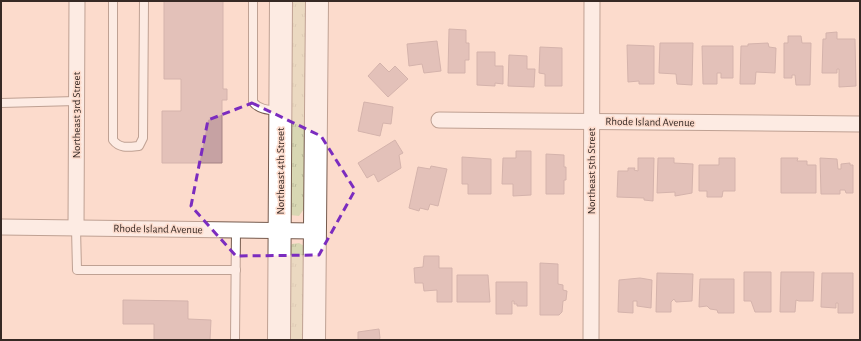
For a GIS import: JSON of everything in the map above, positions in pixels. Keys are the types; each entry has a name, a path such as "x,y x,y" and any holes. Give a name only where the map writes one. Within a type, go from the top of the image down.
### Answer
{"main road":[{"name":"Northeast 4th Street","path":"279,340 281,1"},
{"path":"314,340 317,1"}],"street":[{"name":"Northeast 3rd Street","path":"76,228 77,1"},
{"name":"Northeast 5th Street","path":"591,340 592,1"},
{"name":"Rhode Island Avenue","path":"439,120 860,124"},
{"name":"Rhode Island Avenue","path":"1,227 315,231"}],"lane":[{"path":"113,1 113,140 117,146 123,147 139,146 143,138 144,1"},
{"path":"253,1 253,102 257,107 280,111"},
{"path":"1,103 76,101"},
{"path":"76,228 77,270 236,270"},
{"path":"235,340 236,230"}],"highlighted area":[{"path":"252,103 321,136 355,190 319,255 236,256 191,206 208,120"}],"green space":[{"path":"289,1 308,1 306,206 299,216 290,215"},
{"path":"299,243 306,247 306,340 286,340 287,249 292,244"}],"building":[{"path":"164,1 223,1 223,89 227,89 227,100 222,100 222,163 162,163 162,111 181,111 181,79 164,79"},
{"path":"449,29 466,30 466,43 469,43 469,60 465,60 465,73 448,73"},
{"path":"837,32 837,39 855,39 856,86 839,87 839,69 837,69 837,73 822,73 823,39 826,39 826,33"},
{"path":"788,36 801,36 802,43 811,43 810,85 796,85 795,75 792,75 792,78 784,78 784,43 788,43"},
{"path":"437,41 441,71 424,73 422,64 409,66 407,44"},
{"path":"660,43 693,43 692,85 677,84 676,74 659,73"},
{"path":"768,43 769,47 776,48 775,73 756,72 755,84 740,84 741,46 748,46 748,44"},
{"path":"627,45 654,46 654,84 639,84 639,81 628,82"},
{"path":"702,46 733,46 733,78 721,78 721,73 717,73 717,84 703,84"},
{"path":"540,47 562,48 562,86 545,86 545,74 539,73"},
{"path":"477,52 495,52 495,66 503,66 503,84 495,83 495,86 477,85"},
{"path":"509,55 527,56 527,69 535,69 534,87 508,86"},
{"path":"380,63 389,72 395,66 408,79 388,97 368,76"},
{"path":"364,102 393,107 391,124 383,123 380,136 358,131"},
{"path":"395,140 403,153 399,155 401,168 378,182 374,174 367,178 358,163"},
{"path":"516,151 531,151 531,195 513,196 513,184 502,184 503,158 516,158"},
{"path":"546,154 564,155 566,180 564,180 564,194 546,194"},
{"path":"462,157 491,159 491,194 468,194 468,184 462,184"},
{"path":"638,158 654,158 653,201 644,200 644,198 617,197 618,171 628,171 628,168 635,168 634,170 638,171"},
{"path":"658,158 674,158 674,163 693,164 692,193 675,196 675,192 657,193"},
{"path":"719,158 735,158 735,191 723,191 722,197 707,197 707,191 699,191 699,165 719,165"},
{"path":"781,158 798,158 797,161 807,161 807,165 816,165 816,193 781,193"},
{"path":"820,158 837,159 838,169 841,169 841,164 850,163 850,165 853,165 853,193 846,193 845,190 840,190 840,194 821,194"},
{"path":"431,166 447,169 438,206 430,204 428,210 420,208 419,211 409,208 418,167 430,169"},
{"path":"424,256 439,256 439,268 452,268 452,302 437,302 437,290 424,291 423,283 415,283 414,268 423,267"},
{"path":"540,263 558,264 558,284 563,285 563,290 567,291 566,300 563,301 562,312 559,315 540,315"},
{"path":"744,272 771,272 771,312 755,312 751,301 744,301"},
{"path":"781,272 814,272 813,301 796,300 795,312 780,312"},
{"path":"657,273 693,274 692,301 676,302 674,299 671,302 671,312 656,312"},
{"path":"822,273 853,273 853,313 838,313 838,303 836,303 836,308 821,307"},
{"path":"457,275 488,275 490,302 457,302"},
{"path":"640,278 652,280 651,308 637,306 637,301 633,301 633,313 618,312 619,280"},
{"path":"700,279 734,279 734,313 718,313 717,310 710,309 707,306 699,307"},
{"path":"496,282 527,282 527,306 517,306 517,304 514,304 514,301 512,301 512,314 496,314"},
{"path":"123,300 188,301 188,319 211,320 210,340 154,340 154,324 123,324"},
{"path":"379,329 379,340 358,340 358,332"}]}
